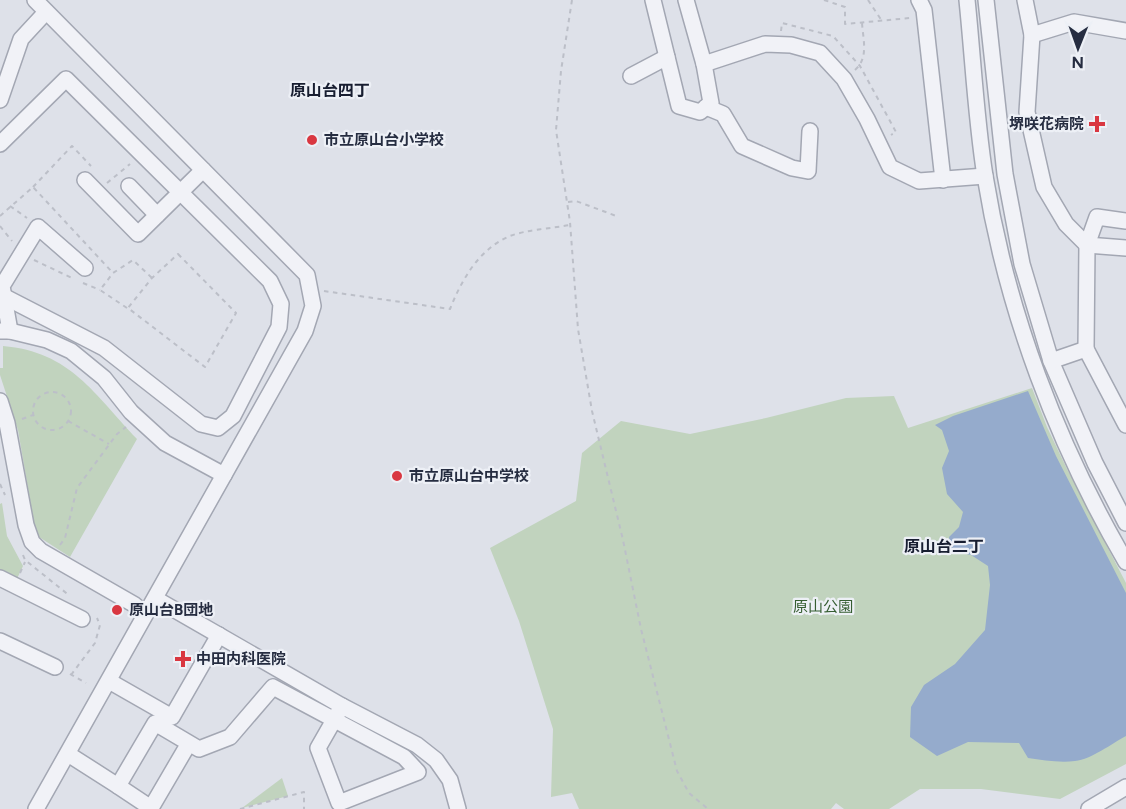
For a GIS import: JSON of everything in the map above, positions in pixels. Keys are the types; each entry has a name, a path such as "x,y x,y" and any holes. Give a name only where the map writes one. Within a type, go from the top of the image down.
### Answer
{"street":[{"path":"653,0 679,106 700,112 711,103 704,64 686,0"},
{"path":"919,0 924,17 943,180"},
{"path":"967,0 985,176 1006,271 1035,368 1076,469 1126,562"},
{"path":"986,0 1005,174 1022,264 1051,361 1095,463 1126,523"},
{"path":"1025,0 1032,35 1027,112 1044,188 1066,224 1087,245 1126,248"},
{"path":"0,99 21,39 42,4 307,275 313,306 305,332 36,809"},
{"path":"1032,35 1074,22 1126,32"},
{"path":"704,64 765,44 790,45 820,53 844,79 867,119 890,167 920,181 985,176"},
{"path":"631,76 667,57"},
{"path":"0,144 66,79 270,281 281,304 279,327 233,416 218,428 201,424 104,348 5,297"},
{"path":"706,107 723,114 742,146 792,168 808,171 810,131"},
{"path":"85,180 138,234 203,170"},
{"path":"129,186 157,215"},
{"path":"1126,221 1097,217 1087,245 1086,349 1126,425"},
{"path":"85,268 38,227 3,286 5,331 47,340 71,351 104,378 131,412 165,443 224,475"},
{"path":"1051,361 1086,349"},
{"path":"0,401 7,423 32,542 41,551 135,604"},
{"path":"7,582 82,620"},
{"path":"156,599 219,635 338,712 404,757 417,772 339,803 318,748 338,712"},
{"path":"109,681 172,717 219,635"},
{"path":"1,645 55,667"},
{"path":"118,786 155,723 199,749 230,737 273,687 417,745 436,760 450,780 458,809"},
{"path":"68,754 151,808 189,743"},
{"path":"1089,809 1126,787"}],"path":[{"path":"572,0 561,71 556,130 570,225 578,328 591,411 623,540 641,629 677,771 689,793 708,809"},
{"path":"824,0 845,7 845,24 924,17"},
{"path":"868,0 882,21"},
{"path":"844,79 860,66 865,57 862,22"},
{"path":"0,216 33,187 113,273"},
{"path":"567,202 576,201 619,218"},
{"path":"10,206 38,227"},
{"path":"310,289 450,309 459,288 482,253 511,235 570,225"},
{"path":"0,226 22,254 99,290 128,308 205,367 236,314 178,254 128,308"},
{"path":"99,290 113,273 133,260 153,279"},
{"path":"46,393 58,393 63,396 70,406 68,421 56,429 44,428 33,415 36,400 46,393"},
{"path":"68,421 109,444"},
{"path":"53,557 65,538 77,488 117,434 126,427"},
{"path":"7,582 32,542"},
{"path":"55,667 86,683"},
{"path":"240,809 304,792 304,809"}],"green space":[{"path":"3,346 27,350 64,366 94,391 137,439 70,557 36,535 18,430 0,375 0,368 3,368"},
{"name":"原山公園","path":"1032,388 1067,469 1126,583 1126,764 1060,799 981,789 920,789 889,809 844,809 836,803 831,809 579,809 572,793 551,797 553,729 519,621 490,548 576,501 582,453 621,421 690,434 846,398 894,396 908,428"},
{"path":"2,503 7,536 23,566 14,585 0,578 0,504"},
{"path":"282,778 288,796 242,808"}],"water":[{"path":"1028,391 1056,456 1126,593 1126,736 1095,754 1075,761 1028,758 1019,743 968,742 937,756 910,737 911,707 924,685 955,664 985,630 990,585 988,566 971,555 951,551 949,537 959,527 963,512 947,494 942,468 949,451 942,430 935,425 953,416"}],"place":[{"name":"堺咲花病院","path":"1097,124"},
{"name":"市立原山台小学校","path":"312,140"},
{"name":"市立原山台中学校","path":"397,476"},
{"name":"原山台B団地","path":"117,610"},
{"name":"中田内科医院","path":"183,659"}],"district":[{"name":"原山台四丁","path":"330,90"},
{"name":"原山台二丁","path":"944,546"}]}
